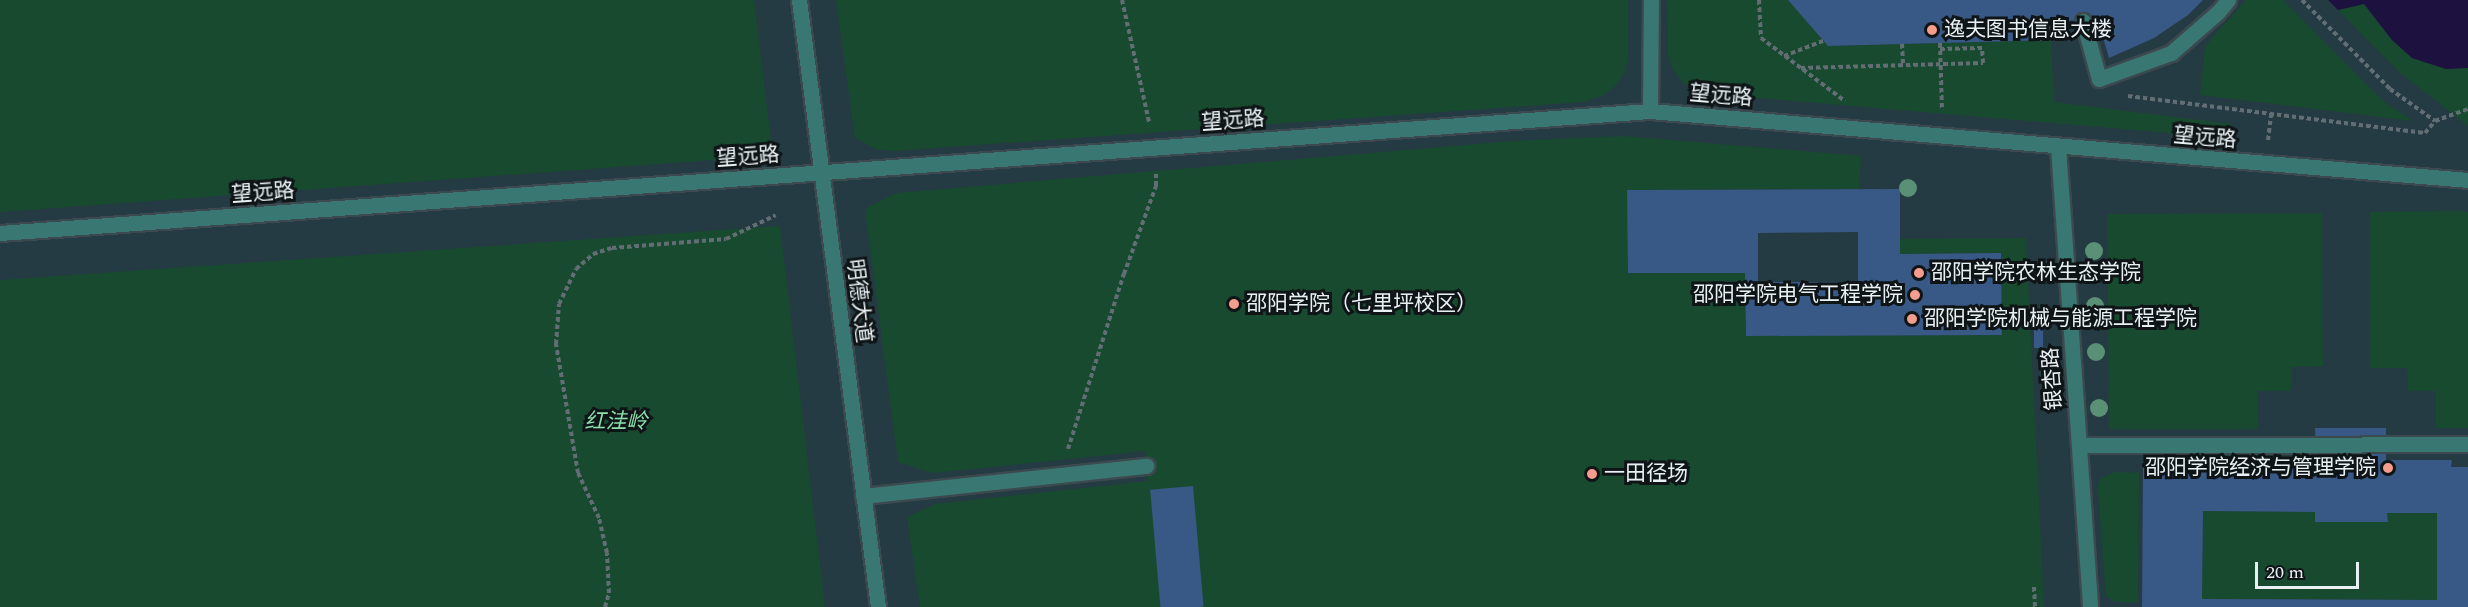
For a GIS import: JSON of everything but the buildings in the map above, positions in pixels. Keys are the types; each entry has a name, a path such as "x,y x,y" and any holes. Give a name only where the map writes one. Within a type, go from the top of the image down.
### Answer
{"lane":[{"name":"明德大道","path":"799,0 878,607"},
{"path":"1650,0 1650,111"},
{"path":"2083,21 2099,79 2171,53 2218,12 2228,0"},
{"name":"望远路","path":"0,233 1650,111 2468,180"},
{"name":"银杏路","path":"2058,147 2090,607"},
{"path":"2079,445 2468,444"},
{"path":"863,496 1146,466"}],"path":[{"path":"1060,475 1124,274 1156,186 1155,148 1122,0"},
{"path":"1760,0 1761,38 1849,104"},
{"path":"2302,0 2390,89 2435,121"},
{"path":"1784,56 1823,41"},
{"path":"1940,43 1944,137"},
{"path":"1902,44 1903,65"},
{"path":"1801,68 1983,63 1982,48 1940,49"},
{"path":"2118,95 2425,133 2435,121 2468,109"},
{"path":"606,607 609,593 607,554 599,518 578,473 556,345 559,304 576,269 593,254 612,248 726,239 776,215"},
{"path":"2034,587 2035,607"}],"shaded area":[{"name":"邵阳学院（七里坪校区）","path":"0,0 2468,0 2468,607 0,607"},
{"path":"2328,0 2468,0 2468,68 2446,69 2412,58 2392,40 2364,4 2338,10"}],"green space":[{"path":"0,0 754,0 771,141 764,151 753,157 0,212"},
{"path":"836,0 1628,0 1628,57 1625,72 1615,86 1602,96 1583,102 891,151 876,149 855,138"},
{"path":"1667,0 1788,0 1828,46 2051,40 2054,102 2231,124 2230,138 1696,91 1683,83 1673,70 1668,55"},
{"path":"2246,0 2283,0 2386,103 2413,121 2200,95 2205,46"},
{"path":"2364,4 2392,40 2412,58 2446,69 2468,68 2468,126 2399,72 2338,10"},
{"path":"1622,136 1861,156 1859,189 1628,190 1628,273 1745,273 1746,336 2002,335 2001,253 1900,254 1900,239 2026,238 2044,607 920,607 907,517 935,504 1148,481 1145,451 933,473 898,462 865,209 896,193 1511,141"},
{"path":"2370,212 2468,212 2468,428 2436,428 2436,391 2408,391 2407,368 2370,368"},
{"path":"2322,213 2323,366 2291,367 2291,391 2257,391 2258,429 2109,429 2107,214"},
{"name":"红洼岭","path":"780,226 825,607 0,607 0,280"},
{"path":"2114,472 2139,473 2138,602 2115,602 2106,596 2098,487 2100,479"},
{"path":"2203,511 2315,512 2388,521 2387,513 2437,513 2437,600 2202,599"}],"place":[{"name":"逸夫图书信息大楼","path":"1932,30"},
{"name":"邵阳学院农林生态学院","path":"1919,273"},
{"name":"邵阳学院电气工程学院","path":"1915,295"},
{"name":"邵阳学院（七里坪校区）","path":"1234,304"},
{"name":"邵阳学院机械与能源工程学院","path":"1912,319"},
{"name":"邵阳学院经济与管理学院","path":"2388,468"},
{"name":"一田径场","path":"1592,474"}]}
